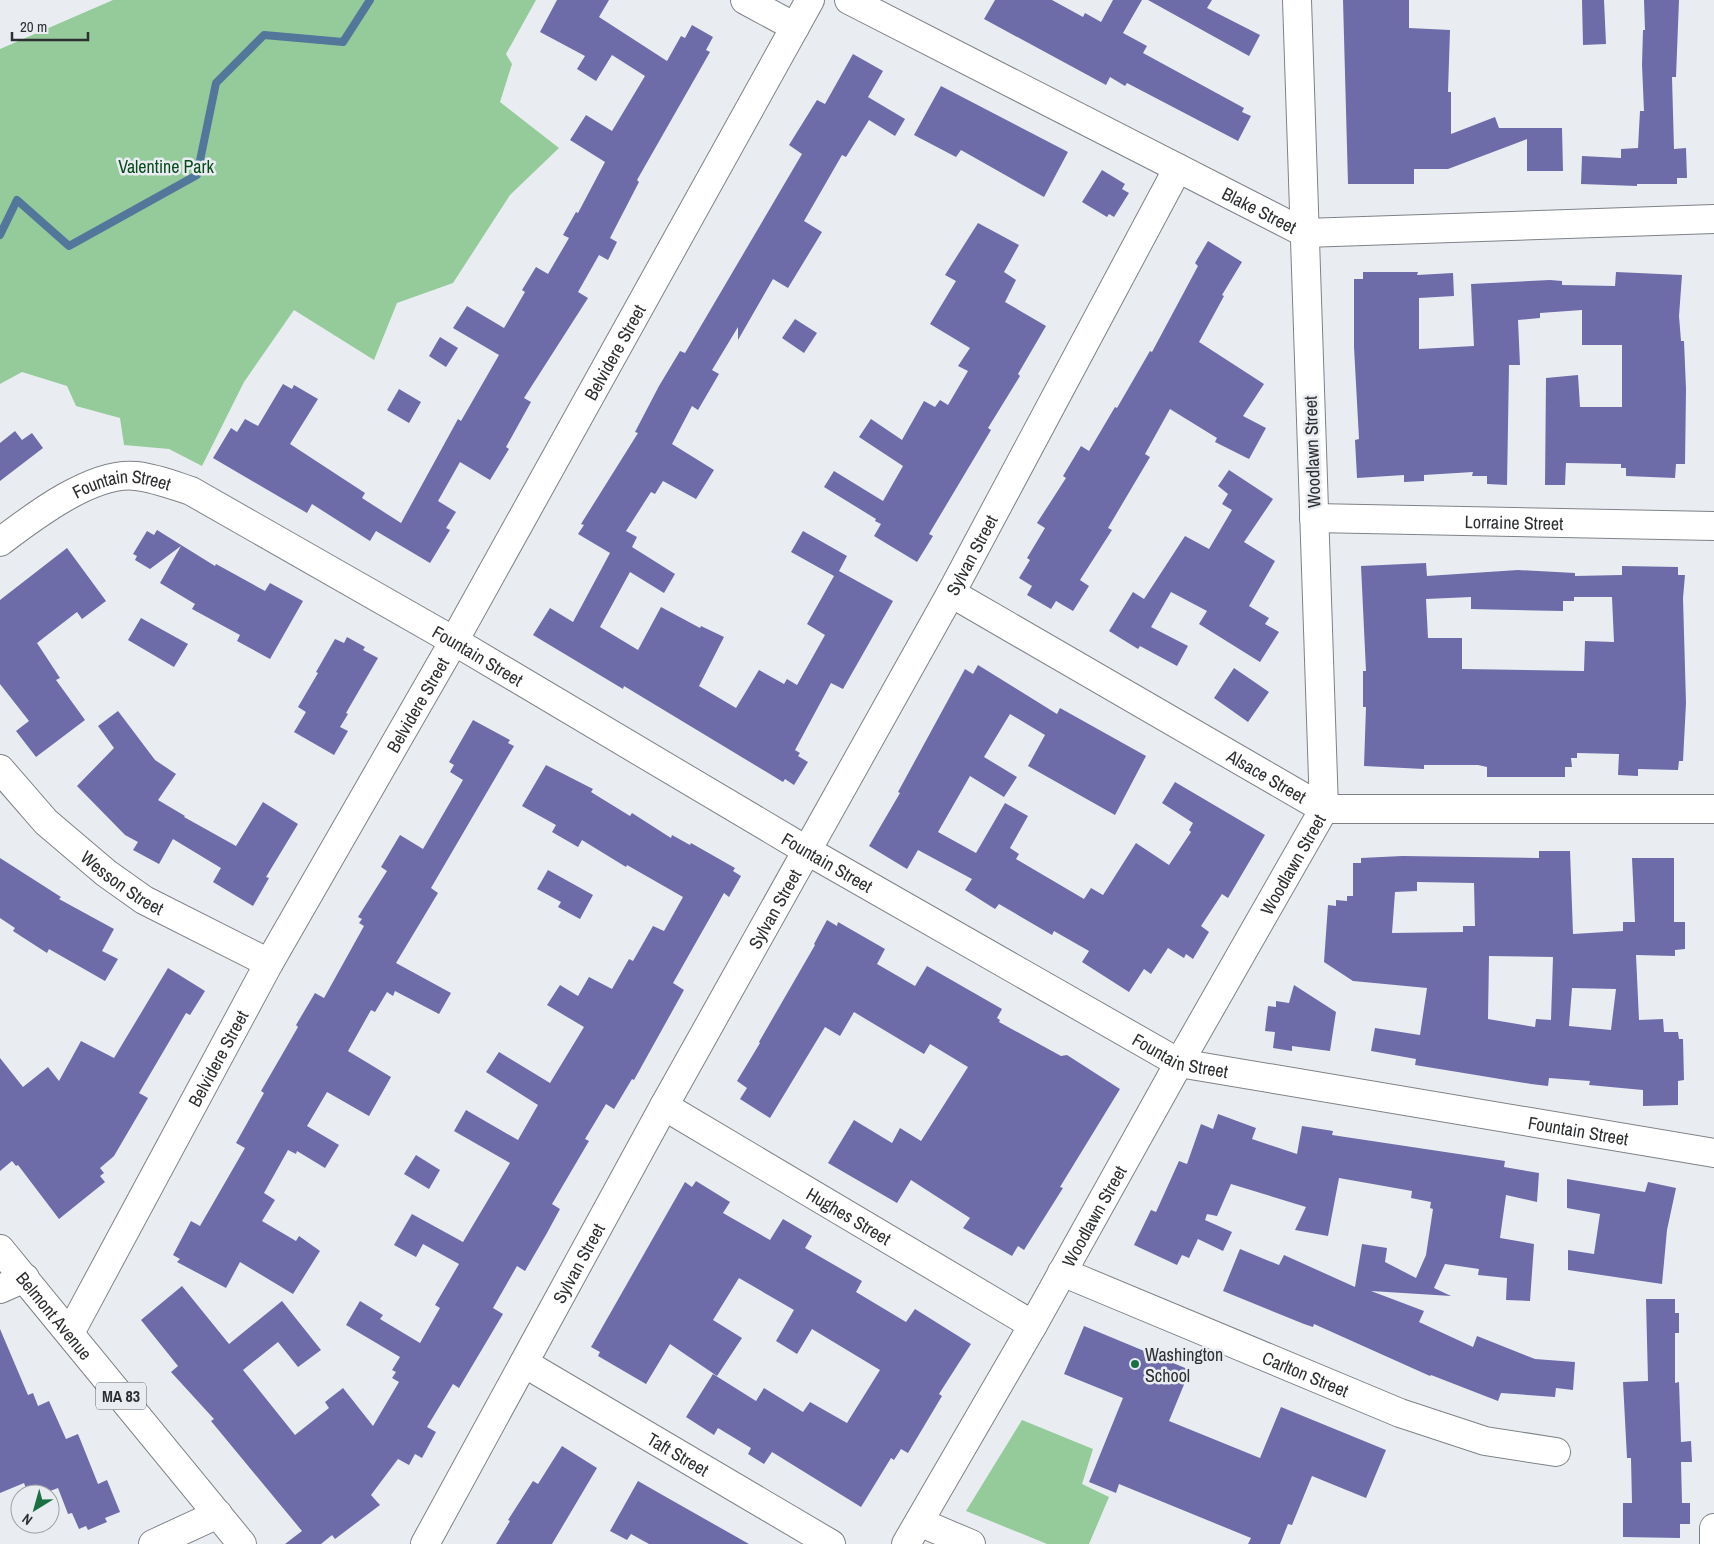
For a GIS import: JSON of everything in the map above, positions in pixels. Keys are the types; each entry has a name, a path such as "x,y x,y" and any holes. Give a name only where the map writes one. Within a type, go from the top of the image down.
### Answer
{"street":[{"path":"745,0 795,27"},
{"name":"Belvidere Street","path":"70,1333 269,963 454,641 810,0"},
{"name":"Blake Street","path":"849,0 1305,233 1714,219"},
{"name":"Woodlawn Street","path":"912,1533 1033,1326 1179,1063 1324,809 1297,0"},
{"name":"Sylvan Street","path":"425,1544 664,1106 951,593 1178,168"},
{"name":"Fountain Street","path":"0,542 45,508 90,486 134,475 153,478 191,491 454,641 806,850 1179,1063 1714,1153"},
{"name":"Lorraine Street","path":"1314,518 1714,526"},
{"name":"Alsace Street","path":"951,593 1324,809 1714,809"},
{"name":"Wesson Street","path":"0,769 46,822 106,873 144,900 269,963"},
{"name":"Hughes Street","path":"664,1106 1033,1326"},
{"name":"Belmont Avenue","path":"0,1249 242,1544"},
{"name":"Carlton Street","path":"1062,1272 1400,1413 1485,1441 1556,1452"},
{"path":"0,1289 25,1278"},
{"name":"Taft Street","path":"524,1363 831,1544"},
{"path":"153,1544 218,1514"},
{"path":"1714,1528 1714,1544"},
{"path":"912,1533 971,1544"}],"green space":[{"name":"Valentine Park","path":"113,0 536,0 506,54 512,64 500,102 559,148 510,195 453,283 397,303 374,360 294,310 244,382 202,466 169,449 124,445 120,418 76,406 67,386 22,372 0,384 0,49"},
{"path":"1022,1420 1093,1449 1082,1484 1109,1497 1089,1544 1047,1544 966,1511"}],"building":[{"path":"557,0 609,0 599,17 667,61 681,36 685,38 692,25 713,37 706,50 710,52 637,180 639,182 610,238 617,242 608,260 599,255 578,292 588,298 524,398 531,402 506,447 509,449 490,480 460,462 438,501 456,512 446,528 450,530 430,563 376,531 370,541 312,504 307,513 213,458 231,428 237,432 245,419 258,426 283,384 292,389 294,385 318,399 290,444 365,493 362,498 401,523 458,419 461,421 499,355 453,328 467,306 504,328 525,292 522,290 536,267 548,274 569,238 563,235 576,212 578,213 605,162 570,140 586,115 612,131 645,76 612,55 596,81 577,69 585,56 540,32"},
{"path":"995,0 1052,0 1083,17 1085,13 1101,22 1113,0 1142,0 1123,33 1147,46 1143,53 1244,108 1242,112 1251,116 1238,141 1127,83 1125,86 1110,77 1106,85 984,19"},
{"path":"1148,0 1212,0 1207,8 1260,35 1249,56"},
{"path":"1343,0 1409,0 1409,28 1450,30 1448,92 1451,92 1451,134 1495,117 1499,128 1562,128 1563,171 1527,171 1527,139 1448,169 1414,169 1414,184 1348,184"},
{"path":"1582,0 1604,0 1606,44 1583,45"},
{"path":"1644,0 1679,0 1676,77 1672,77 1674,149 1686,148 1687,178 1677,178 1677,184 1637,184 1637,186 1581,184 1582,156 1621,158 1621,149 1638,148 1640,111 1644,111 1642,65 1643,30 1645,30"},
{"path":"853,54 883,71 868,97 905,119 895,136 869,120 846,157 842,155 804,221 822,232 788,288 773,279 738,340 738,327 712,370 719,374 698,410 692,406 672,444 714,470 696,499 663,481 655,494 651,492 626,531 637,537 632,547 675,574 664,593 630,572 600,627 638,650 661,607 700,628 701,626 724,637 699,686 736,708 759,670 784,684 787,679 797,685 825,635 807,624 834,576 791,552 803,531 847,556 839,571 893,601 843,689 831,683 795,750 800,753 798,756 808,762 794,785 785,779 783,782 624,686 623,689 533,635 550,608 573,622 610,553 578,534 584,525 581,524 638,433 635,432 659,386 680,351 685,353 802,154 789,145 817,100 825,104"},
{"path":"941,86 1068,152 1044,197 961,150 956,157 914,135"},
{"path":"1102,170 1125,184 1122,189 1129,193 1114,217 1109,214 1107,217 1082,202"},
{"path":"978,223 1019,245 1004,272 1016,280 1005,302 1046,326 1018,374 1020,376 988,428 991,430 929,534 933,536 917,562 874,536 881,524 875,521 876,519 824,487 834,471 883,501 903,466 859,437 871,419 902,440 924,401 935,407 940,400 948,405 968,371 958,366 970,348 930,324 956,281 945,275"},
{"path":"1208,241 1242,262 1222,295 1224,296 1199,342 1264,384 1243,416 1266,428 1249,459 1215,442 1217,438 1170,409 1145,454 1150,457 1108,528 1112,530 1080,580 1089,586 1073,611 1056,601 1051,609 1027,595 1032,586 1019,578 1030,560 1027,558 1045,528 1037,523 1066,478 1063,476 1081,446 1089,451 1115,407 1117,408 1150,351 1152,352 1198,266 1195,263"},
{"path":"1363,272 1418,272 1417,275 1453,273 1454,296 1419,298 1419,349 1474,346 1471,284 1550,280 1562,281 1562,285 1615,286 1616,272 1682,275 1679,316 1681,341 1684,341 1686,389 1685,464 1676,464 1675,478 1626,476 1626,468 1621,468 1621,464 1566,463 1565,485 1545,485 1546,378 1578,375 1580,407 1622,407 1622,345 1582,345 1582,310 1540,313 1540,318 1518,320 1520,365 1509,365 1507,485 1487,484 1487,476 1472,476 1473,472 1424,475 1424,481 1404,482 1404,475 1357,478 1355,440 1359,439 1354,347 1354,279 1363,279"},
{"path":"795,319 817,333 804,353 782,338"},
{"path":"440,337 458,348 446,367 429,356"},
{"path":"399,389 421,402 409,423 387,410"},
{"path":"15,431 22,440 32,433 43,448 0,481 0,443"},
{"path":"1229,470 1273,499 1244,542 1275,561 1249,606 1269,618 1265,624 1279,632 1260,662 1199,624 1207,611 1171,592 1151,627 1188,646 1177,666 1140,646 1138,649 1109,631 1133,592 1144,599 1185,536 1209,549 1232,510 1222,504 1228,494 1218,486"},
{"path":"157,530 215,566 216,564 265,591 270,583 303,601 270,659 237,641 240,635 192,609 195,604 160,583 181,546 150,569 135,560 137,556 133,554 147,531 154,535"},
{"path":"67,548 106,601 82,619 77,612 37,643 60,678 56,680 85,720 36,757 16,731 29,721 0,684 0,600"},
{"path":"1426,563 1427,576 1518,570 1575,573 1575,576 1622,575 1622,566 1678,567 1678,575 1685,575 1683,598 1686,703 1683,761 1679,761 1678,770 1638,769 1638,776 1618,775 1619,754 1577,753 1577,758 1571,758 1572,767 1565,767 1565,777 1487,777 1487,767 1478,765 1424,765 1424,769 1364,766 1366,707 1363,707 1363,671 1366,671 1361,566","holes":["1471,597 1471,609 1563,611 1563,601 1574,601 1574,597 1612,597 1614,642 1585,641 1584,671 1462,669 1462,638 1428,638 1426,599"]},
{"path":"141,618 188,644 174,667 128,640"},
{"path":"347,637 365,647 363,650 378,658 346,713 348,714 340,727 348,731 334,755 294,732 306,712 298,707 318,673 316,672 335,639 344,643"},
{"path":"978,665 1057,714 1060,708 1146,756 1115,815 1028,766 1045,735 1010,714 984,757 1017,777 1004,797 970,776 938,832 976,853 1005,803 1028,816 1010,848 1019,854 1016,859 1084,899 1091,888 1103,895 1136,843 1169,865 1191,832 1189,830 1193,823 1162,803 1175,782 1265,835 1228,898 1222,894 1201,926 1209,932 1193,959 1186,954 1184,958 1168,948 1151,974 1144,969 1129,992 1082,962 1089,951 1054,931 1052,935 999,904 995,909 965,890 972,879 918,850 907,869 869,846 900,793 898,792 965,669 973,674"},
{"path":"1234,668 1269,692 1248,722 1214,698"},
{"path":"118,711 155,760 176,774 158,800 184,817 236,846 263,802 298,824 266,877 269,878 253,906 213,882 221,868 173,839 159,864 133,850 138,842 125,835 77,786 114,748 98,726"},
{"path":"473,720 510,740 508,743 514,746 431,888 438,893 396,963 451,993 439,1014 395,991 393,996 387,992 375,1012 371,1010 348,1051 391,1077 369,1116 327,1092 307,1126 339,1145 325,1168 297,1151 296,1154 288,1150 264,1193 275,1200 262,1221 296,1241 299,1236 320,1251 293,1294 240,1262 226,1288 177,1262 180,1259 173,1255 191,1221 200,1226 245,1148 236,1143 264,1093 261,1091 298,1027 296,1025 315,993 324,998 364,926 359,923 362,919 358,917 387,871 381,867 400,835 423,849 463,780 450,772 454,765 449,762"},
{"path":"546,765 593,789 591,792 630,816 632,813 671,838 672,835 690,845 691,843 735,868 733,871 741,876 729,897 724,893 673,983 684,990 634,1080 632,1079 614,1109 606,1104 585,1139 589,1141 552,1204 560,1209 547,1233 525,1271 517,1266 493,1308 503,1314 459,1388 453,1384 427,1427 436,1432 422,1458 415,1454 409,1465 398,1459 371,1495 380,1505 335,1539 332,1535 321,1544 285,1544 302,1531 211,1421 214,1419 171,1372 178,1366 141,1320 182,1286 229,1344 282,1301 321,1350 298,1367 278,1342 243,1370 295,1435 329,1408 325,1402 343,1388 373,1426 399,1382 392,1378 396,1372 392,1370 400,1357 346,1325 360,1301 383,1315 380,1319 420,1343 440,1308 435,1305 459,1264 423,1244 416,1257 394,1245 412,1214 463,1242 510,1163 454,1131 466,1110 518,1140 538,1105 486,1072 499,1052 550,1083 584,1027 547,1005 560,985 578,996 589,977 612,989 629,959 633,961 653,926 664,931 683,897 627,865 626,867 582,840 578,847 552,832 556,825 522,806"},
{"path":"1539,851 1570,851 1573,934 1623,931 1623,922 1635,922 1632,858 1674,858 1674,922 1685,922 1685,949 1675,950 1675,956 1636,955 1639,1020 1663,1019 1664,1032 1678,1032 1679,1039 1683,1039 1684,1080 1678,1081 1678,1105 1643,1106 1643,1090 1589,1085 1590,1081 1549,1078 1548,1086 1531,1084 1415,1065 1416,1059 1371,1051 1375,1028 1420,1035 1427,988 1353,981 1324,962 1328,905 1336,906 1336,900 1347,901 1347,896 1353,896 1353,863 1361,863 1361,858 1402,856 1539,858","holes":["1417,882 1474,883 1475,926 1463,926 1463,932 1392,933 1395,892 1417,891","1489,956 1553,957 1551,1020 1536,1019 1535,1027 1488,1019","1572,988 1616,989 1611,1030 1569,1026"]},
{"path":"0,858 61,897 59,899 114,929 102,951 118,959 105,981 49,949 47,953 13,931 15,928 0,918"},
{"path":"548,870 593,895 580,919 558,907 561,902 537,889"},
{"path":"827,920 837,926 838,922 885,949 877,964 915,986 927,966 1002,1009 997,1018 1000,1020 999,1022 1061,1056 1067,1055 1120,1089 1060,1187 1063,1188 1024,1250 1018,1246 1012,1256 963,1228 970,1218 911,1180 897,1203 828,1163 854,1120 892,1143 900,1128 921,1141 968,1067 930,1044 924,1054 854,1012 840,1036 825,1027 770,1118 740,1099 747,1088 737,1081 815,945"},
{"path":"168,968 205,991 190,1015 186,1013 139,1093 148,1098 114,1156 100,1168 104,1173 100,1176 105,1182 59,1219 18,1165 16,1166 12,1161 0,1171 0,1058 23,1087 48,1067 59,1081 81,1041 114,1058"},
{"path":"1294,985 1336,1012 1330,1051 1292,1046 1292,1051 1273,1048 1275,1032 1265,1031 1268,1006 1276,1007 1276,1001 1289,1003"},
{"path":"1218,1114 1256,1128 1252,1139 1297,1154 1302,1126 1333,1131 1332,1135 1505,1161 1504,1167 1539,1173 1537,1202 1506,1195 1500,1238 1534,1244 1530,1301 1506,1300 1507,1278 1478,1275 1479,1269 1445,1264 1434,1288 1451,1296 1371,1291 1424,1311 1419,1322 1473,1347 1477,1336 1535,1359 1575,1362 1573,1390 1556,1388 1555,1397 1501,1393 1498,1401 1430,1376 1314,1324 1313,1327 1304,1324 1223,1291 1240,1249 1279,1265 1284,1255 1355,1287 1362,1244 1387,1248 1385,1262 1416,1278 1426,1255 1433,1209 1430,1208 1431,1202 1411,1198 1412,1191 1339,1178 1328,1236 1295,1230 1306,1207 1231,1184 1217,1216 1207,1214 1205,1220 1232,1232 1223,1251 1198,1239 1189,1258 1182,1255 1177,1265 1134,1245 1151,1210 1156,1212 1179,1161 1187,1164 1201,1124 1213,1129"},
{"path":"416,1155 440,1170 429,1189 404,1174"},
{"path":"1567,1179 1645,1192 1648,1182 1676,1188 1667,1230 1662,1284 1568,1270 1568,1250 1594,1254 1600,1214 1567,1208"},
{"path":"696,1181 730,1202 723,1213 770,1240 783,1219 812,1236 805,1248 862,1281 856,1292 906,1322 915,1309 971,1344 939,1394 942,1396 908,1453 901,1449 894,1460 891,1458 861,1507 772,1452 764,1464 748,1454 751,1448 718,1428 714,1435 686,1417 713,1374 756,1401 764,1388 803,1412 810,1402 847,1423 880,1370 812,1329 797,1354 776,1341 794,1310 739,1278 713,1320 742,1338 717,1376 670,1344 646,1384 598,1356 600,1352 591,1347 685,1182 692,1187"},
{"path":"1646,1299 1675,1299 1675,1313 1679,1313 1679,1333 1675,1333 1675,1383 1679,1382 1681,1442 1691,1441 1692,1462 1681,1462 1682,1503 1690,1503 1690,1524 1680,1524 1680,1538 1623,1537 1623,1503 1632,1503 1631,1458 1627,1458 1623,1382 1648,1381"},
{"path":"1084,1326 1190,1370 1169,1421 1260,1458 1281,1407 1386,1450 1366,1498 1312,1476 1292,1525 1288,1524 1280,1544 1248,1544 1251,1538 1119,1484 1116,1493 1089,1482 1123,1398 1064,1374"},
{"path":"0,1329 28,1395 33,1393 38,1406 49,1401 66,1439 78,1434 98,1484 107,1480 120,1512 105,1518 107,1522 88,1530 86,1526 79,1529 72,1513 68,1514 60,1493 60,1484 10,1484 10,1489 0,1493"},
{"path":"562,1446 597,1468 552,1544 496,1544 510,1521 508,1520 533,1481 538,1484"},
{"path":"638,1481 749,1544 649,1544 631,1534 627,1540 610,1531"}],"waterway":[{"path":"0,235 17,200 69,246 197,175 216,83 264,35 343,42 370,0"}],"place":[{"name":"Washington School","path":"1135,1364"}]}
